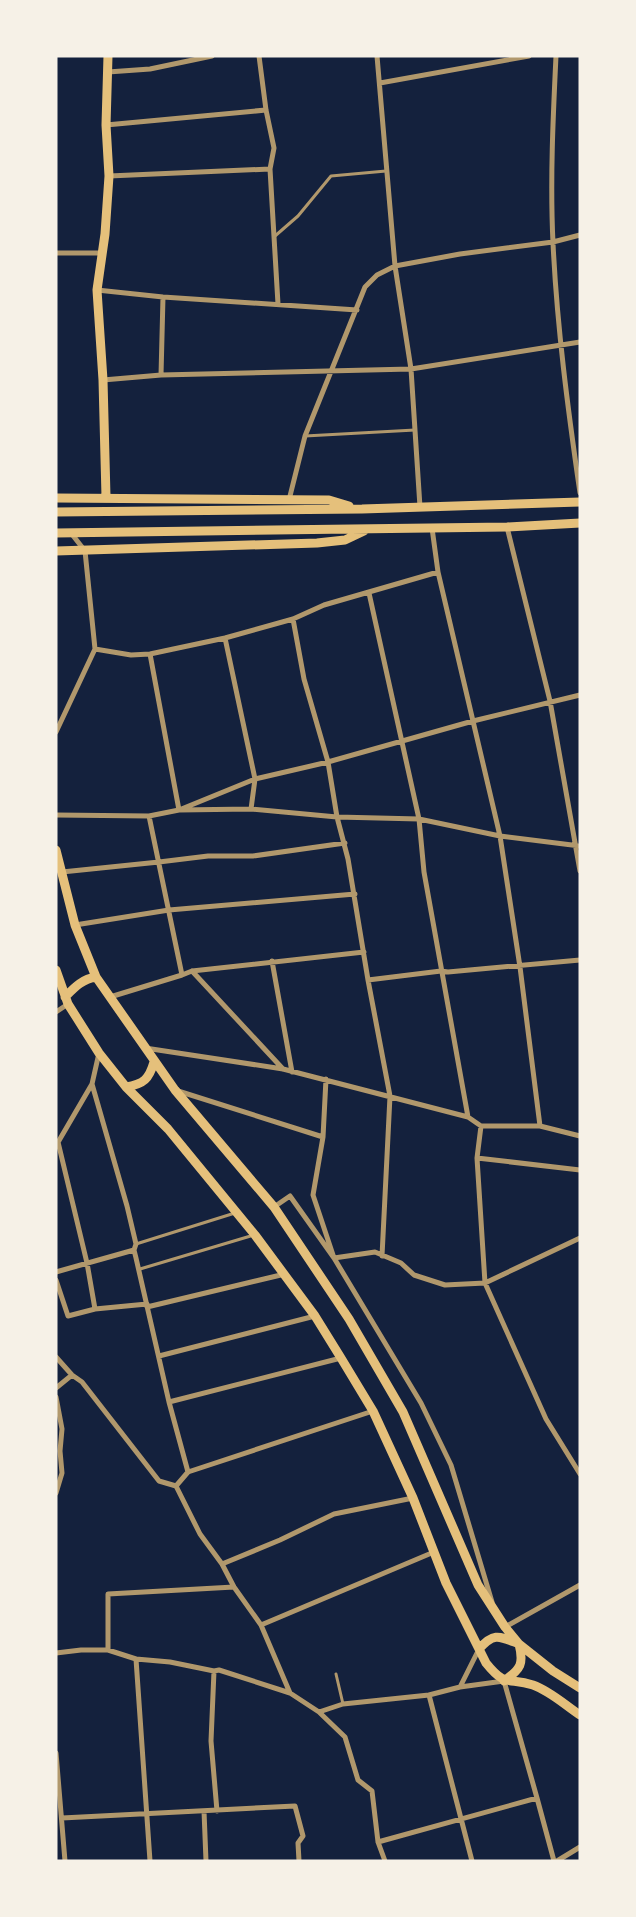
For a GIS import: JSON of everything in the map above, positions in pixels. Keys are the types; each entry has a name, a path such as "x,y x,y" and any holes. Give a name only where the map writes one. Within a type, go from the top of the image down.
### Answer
{"main road":[{"path":"106,497 103,380 98,290 105,234 109,176 106,125 108,56"},
{"path":"56,498 329,500 362,509"},
{"path":"56,512 362,509 580,502"},
{"path":"56,533 507,527 580,523"},
{"path":"56,551 316,543 345,540 367,529"},
{"path":"56,850 75,925 96,977 174,1090 274,1207 349,1319 403,1412 478,1584 505,1627 519,1644 553,1671 580,1688"},
{"path":"57,974 66,1001 99,1054 126,1087 168,1129 235,1213 255,1235 315,1316 374,1411 413,1498 434,1552 479,1649 492,1672 504,1681 533,1685 554,1696 580,1715"},
{"path":"66,1001 81,982 96,977"},
{"path":"126,1087 138,1085 144,1081 150,1073 154,1062"},
{"path":"479,1649 489,1638 500,1636 519,1644"},
{"path":"504,1681 520,1667 522,1657 519,1644"}],"street":[{"path":"108,72 150,69 212,56"},
{"path":"259,56 266,110 274,148 270,169 278,304"},
{"path":"376,56 380,83 394,266 411,369 420,507"},
{"path":"380,83 529,56"},
{"path":"556,56 552,132 553,242 560,345 578,465 580,493"},
{"path":"106,125 266,110"},
{"path":"109,176 270,169"},
{"path":"289,500 305,436 365,287 377,275 394,266 460,254 553,242 580,236"},
{"path":"56,253 102,253"},
{"path":"98,290 163,297 357,310"},
{"path":"161,376 163,297"},
{"path":"103,380 161,376 411,369 580,342"},
{"path":"507,527 550,701 578,846 580,871"},
{"path":"432,528 438,572 500,836 520,967 540,1126"},
{"path":"56,732 95,649 85,551 70,532"},
{"path":"95,649 131,655 150,654 225,638 293,619 324,605 438,572"},
{"path":"368,593 419,819 424,872 468,1117"},
{"path":"293,619 304,679 328,762 337,817 355,894 368,980 390,1096 382,1256"},
{"path":"225,638 255,779 251,810"},
{"path":"150,654 179,810"},
{"path":"56,815 149,816 179,810 255,779 328,762 473,721 580,695"},
{"path":"179,810 251,810 337,817 419,819 500,836 578,846"},
{"path":"149,816 182,975"},
{"path":"62,872 208,856 253,856 344,843"},
{"path":"75,925 169,910 355,894"},
{"path":"110,997 182,975 192,970 364,952"},
{"path":"368,980 441,971 520,967 580,960"},
{"path":"272,961 292,1072"},
{"path":"192,970 283,1069"},
{"path":"56,1012 66,1001"},
{"path":"145,1048 283,1069 468,1117 481,1126 540,1126 580,1136"},
{"path":"96,1308 87,1263 57,1143 92,1084 99,1054"},
{"path":"326,1079 323,1137 313,1195 334,1258"},
{"path":"92,1084 127,1206 169,1402 188,1472"},
{"path":"174,1090 323,1137"},
{"path":"481,1126 477,1158 485,1283 546,1419 580,1474"},
{"path":"477,1158 580,1170"},
{"path":"274,1207 290,1196 334,1258 421,1403 451,1464 495,1610"},
{"path":"334,1258 375,1252 401,1263 414,1275 445,1285 485,1283 580,1238"},
{"path":"56,1272 135,1247"},
{"path":"56,1280 68,1316 96,1308 147,1305 285,1274"},
{"path":"159,1356 315,1316"},
{"path":"56,1356 72,1375 82,1382 159,1482 176,1486"},
{"path":"169,1402 341,1358"},
{"path":"56,1388 72,1375"},
{"path":"56,1397 62,1429 60,1451 62,1472 56,1493"},
{"path":"176,1486 188,1472 374,1411"},
{"path":"176,1486 200,1534 222,1564 234,1587 261,1625 290,1693"},
{"path":"222,1564 280,1540 334,1514 413,1498"},
{"path":"261,1625 434,1552"},
{"path":"505,1627 580,1585"},
{"path":"108,1650 108,1594 234,1587"},
{"path":"460,1687 479,1649"},
{"path":"56,1653 81,1650 108,1650 136,1659 170,1662 214,1671 219,1670 290,1693 319,1712 345,1737 358,1780 372,1791 378,1842 384,1861"},
{"path":"136,1659 150,1861"},
{"path":"214,1671 211,1741 217,1811"},
{"path":"319,1712 343,1704 429,1695 460,1687 504,1681 556,1861 580,1847"},
{"path":"429,1695 472,1861"},
{"path":"56,1753 65,1861"},
{"path":"378,1842 537,1798"},
{"path":"62,1818 295,1806 302,1836 298,1843 299,1861"},
{"path":"204,1812 206,1861"}],"lane":[{"path":"274,236 298,216 331,176 386,170"},
{"path":"305,436 416,430"},
{"path":"135,1247 235,1213"},
{"path":"140,1269 255,1235"},
{"path":"336,1674 343,1704"}]}
